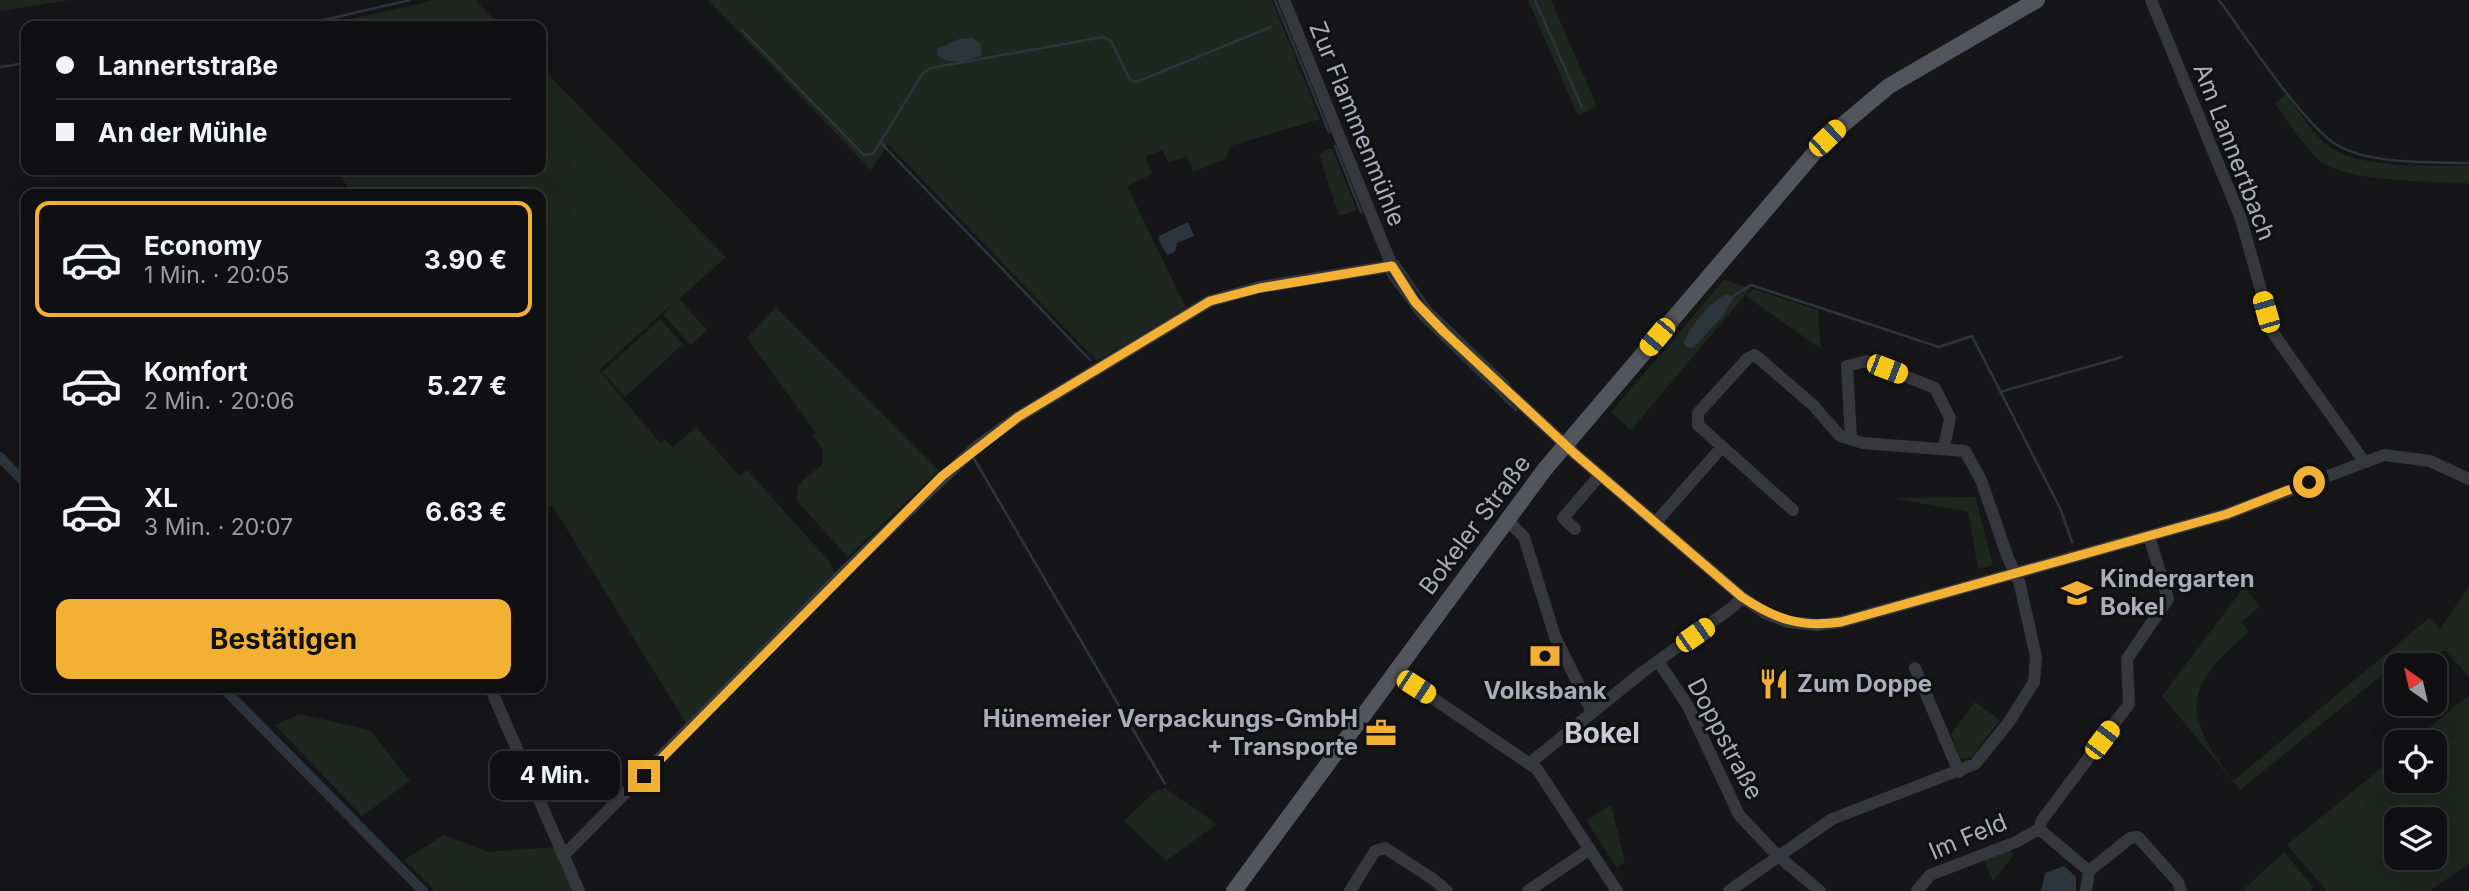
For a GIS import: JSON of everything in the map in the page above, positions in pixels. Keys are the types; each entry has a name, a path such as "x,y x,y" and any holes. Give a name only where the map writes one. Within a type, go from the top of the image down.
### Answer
{"main road":[{"name":"Bokeler Straße","path":"1234,891 1506,519 1565,444 1827,138 1889,86 2037,0"}],"street":[{"name":"Zur Flammenmühle","path":"1284,0 1392,266 1424,312 1600,475 1742,597 1779,620 1818,625 1841,622 2227,514 2364,460 2401,455 2430,461 2469,479"},
{"name":"Am Lannertbach","path":"2151,0 2241,219 2273,333 2364,460"},
{"path":"563,856 858,559 976,447 1018,417 1210,301 1260,288 1392,266"},
{"path":"1729,891 1832,819 1975,764 1989,751 2034,682 2036,657 2031,627 1988,497 1970,458 1959,449 1863,443 1840,436 1813,405 1755,355 1748,358 1698,414 1698,425 1793,510"},
{"path":"1851,438 1847,366 1867,361 1935,388 1950,418 1944,448"},
{"path":"1657,522 1722,447"},
{"path":"1575,529 1563,518 1600,475"},
{"path":"1506,519 1524,537 1555,637 1592,712"},
{"name":"Im Feld","path":"1917,891 1930,875 2016,842 2039,829 2042,820 2129,704 2127,659 2168,599 2149,536"},
{"name":"Doppstraße","path":"1530,763 1658,661 1734,607 1742,597"},
{"name":"Doppstraße","path":"1658,661 1688,706 1739,814 1777,855 1819,891"},
{"path":"1914,668 1959,772"},
{"path":"1394,672 1530,763 1617,891"},
{"path":"492,693 579,891"},
{"path":"2039,829 2089,871"},
{"path":"2086,891 2089,871 2130,838 2138,836 2178,882 2181,891"},
{"path":"1350,891 1375,851 1385,848 1447,891"},
{"path":"1528,891 1590,849"}],"shaded area":[{"path":"0,0 70,0 0,11"},
{"path":"435,0 475,0 496,21 342,21"},
{"path":"708,0 1272,0 1320,119 1230,146 1226,159 1193,172 1187,156 1169,163 1162,150 1145,157 1152,174 1127,186 1186,308 1097,361 888,144 871,170"},
{"path":"1528,0 1551,0 1597,106 1578,116"},
{"path":"973,38 980,44 982,55 959,61 938,56 937,49 959,39"},
{"path":"546,72 726,257 679,299 707,330 691,345 663,315 675,302 599,370 660,443 665,440 673,447 696,427 739,476 747,470 830,562 835,575 687,725 552,505 546,509 546,189 349,189 340,175 546,175"},
{"path":"2286,94 2315,133 2336,151 2349,157 2382,163 2469,166 2469,183 2368,177 2331,167 2319,160 2307,147 2275,104"},
{"path":"1332,148 1357,210 1339,216 1319,154"},
{"path":"1188,222 1194,236 1177,243 1175,252 1167,255 1159,236"},
{"path":"1724,280 1751,288 1631,430 1611,412"},
{"path":"1753,289 1818,310 1821,349 1746,296"},
{"path":"1726,294 1734,297 1721,318 1693,348 1687,347 1683,343 1696,321"},
{"path":"776,307 939,471 848,557 797,501 800,484 822,465 822,448 813,436 816,433 747,338"},
{"path":"660,319 683,344 625,397 602,372"},
{"path":"1975,497 1993,565 1978,569 1968,512 1893,498"},
{"path":"2469,586 2469,677 2446,651 2387,653 2429,618 2440,629"},
{"path":"2244,587 2260,606 2241,622 2249,632 2211,669 2201,685 2197,702 2198,718 2205,737 2233,781 2384,655 2384,673 2240,790 2162,696"},
{"path":"2469,695 2469,864 2429,891 2327,891 2287,845 2384,766 2384,793 2447,793 2447,730 2427,730 2447,716"},
{"path":"1975,702 2000,720 1972,757 1964,759 1959,756 1951,734"},
{"path":"300,714 370,730 410,781 362,816 275,725"},
{"path":"1165,788 1217,824 1166,861 1124,821 1153,793"},
{"path":"1611,805 1625,862 1617,868 1586,820"},
{"path":"444,835 488,852 554,847 573,891 435,891 404,860"},
{"path":"2009,849 2014,855 1993,881 1984,860"},
{"path":"2284,852 2313,887 2309,891 2242,891"},
{"path":"2064,866 2076,877 2076,891 2041,891 2045,873"}],"waterway":[{"path":"320,21 410,0"},
{"path":"1275,0 1329,132"},
{"path":"1535,0 1582,107"},
{"path":"2219,0 2292,100 2309,120 2337,145 2384,159 2469,163"},
{"path":"742,30 864,155 873,154 923,73 931,68 1103,37 1111,41 1130,80 1136,82 1271,27"},
{"path":"0,67 21,64"},
{"path":"881,143 1090,360"},
{"path":"1335,146 1361,212"},
{"path":"1397,261 1429,307 1509,384"},
{"path":"1387,274 1419,317 1516,410"},
{"path":"1733,296 1751,285 1939,347 1972,336 2060,508 2072,542"},
{"path":"2000,392 2122,357"},
{"path":"0,457 21,479"},
{"path":"973,457 1165,784"},
{"path":"228,693 423,891"}],"place":[{"name":"Kindergarten Bokel","path":"2077,593"},
{"name":"Volksbank","path":"1545,656"},
{"name":"Zum Doppe","path":"1774,684"},
{"name":"Hünemeier Verpackungs-GmbH + Transporte","path":"1381,733"}],"district":[{"name":"Bokel","path":"1602,733"}],"route":[{"path":"644,776 848,568 942,476 976,447 1018,417 1210,301 1260,288 1392,266 1406,290 1424,312 1574,453 1742,597 1765,613 1788,622 1818,625 1841,622 2227,514 2309,482"}]}
